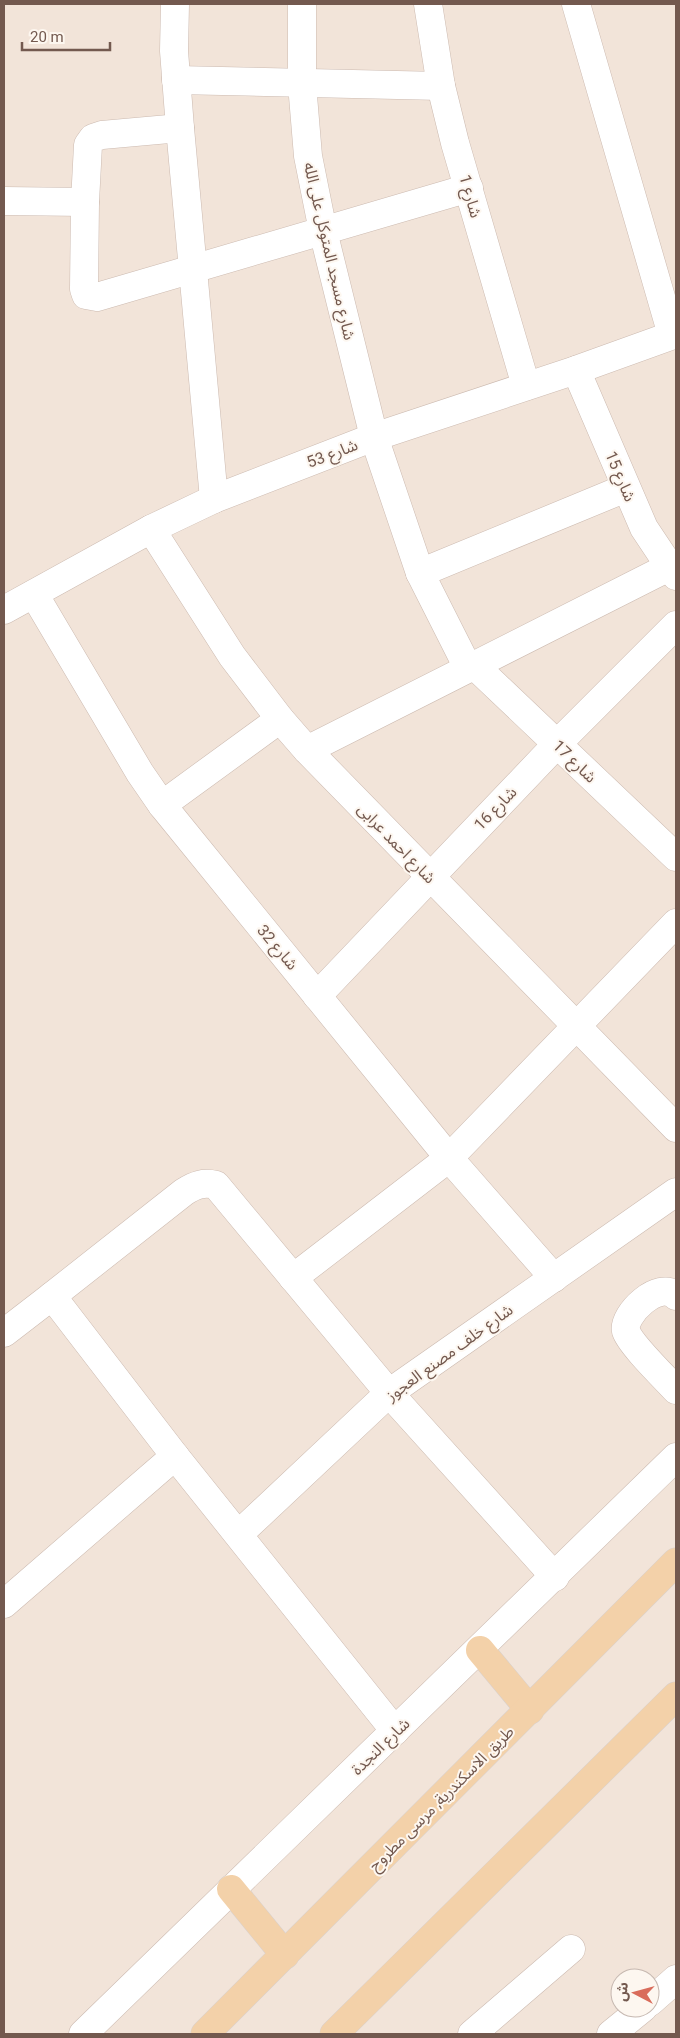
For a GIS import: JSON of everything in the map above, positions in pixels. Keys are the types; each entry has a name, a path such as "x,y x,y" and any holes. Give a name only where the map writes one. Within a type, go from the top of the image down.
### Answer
{"main road":[{"name":"طريق الاسكندرية, مرسى مطروح","path":"206,2034 676,1562"},
{"path":"480,1650 530,1710"},
{"path":"334,2034 676,1696"},
{"path":"231,1889 285,1955"}],"street":[{"path":"175,4 176,80 214,498"},
{"name":"شارع مسجد المتوكل على الله","path":"302,4 302,84 308,156 323,231 374,436 420,573"},
{"name":"شارع 1","path":"428,4 441,86 526,386"},
{"path":"576,4 674,335"},
{"path":"176,80 441,86"},
{"path":"180,128 102,135 93,138 88,146 85,202 84,289 86,294 97,297 469,188"},
{"path":"4,201 85,202"},
{"name":"شارع 53","path":"4,610 214,498 374,436 576,370 674,335"},
{"name":"شارع 15","path":"576,370 644,528 672,572"},
{"path":"420,573 626,488"},
{"name":"شارع احمد عرابى","path":"151,530 232,656 280,719 307,750 676,1128"},
{"path":"307,750 471,667 672,572"},
{"name":"شارع 17","path":"420,573 471,667 557,744 676,857"},
{"name":"شارع 32","path":"34,594 140,773 162,805 449,1158 554,1278"},
{"name":"شارع 16","path":"318,996 557,744 676,625"},
{"path":"162,805 280,719"},
{"path":"293,1278 449,1158 676,923"},
{"path":"4,1333 184,1192 206,1182 216,1185 389,1394 555,1577"},
{"name":"شارع خلف مصنع العجوز","path":"239,1534 389,1394 676,1192"},
{"path":"676,1296 668,1291 656,1292 630,1316 626,1325 629,1337 676,1390"},
{"path":"52,1296 175,1456 396,1731"},
{"path":"4,1604 175,1456"},
{"name":"شارع النجدة","path":"83,2034 480,1650 676,1457"},
{"path":"472,2034 571,1949"},
{"path":"660,1993 676,1979"},
{"path":"614,2033 631,2018"}],"shaded area":[{"path":"4,4 676,4 676,2034 4,2034"}]}
